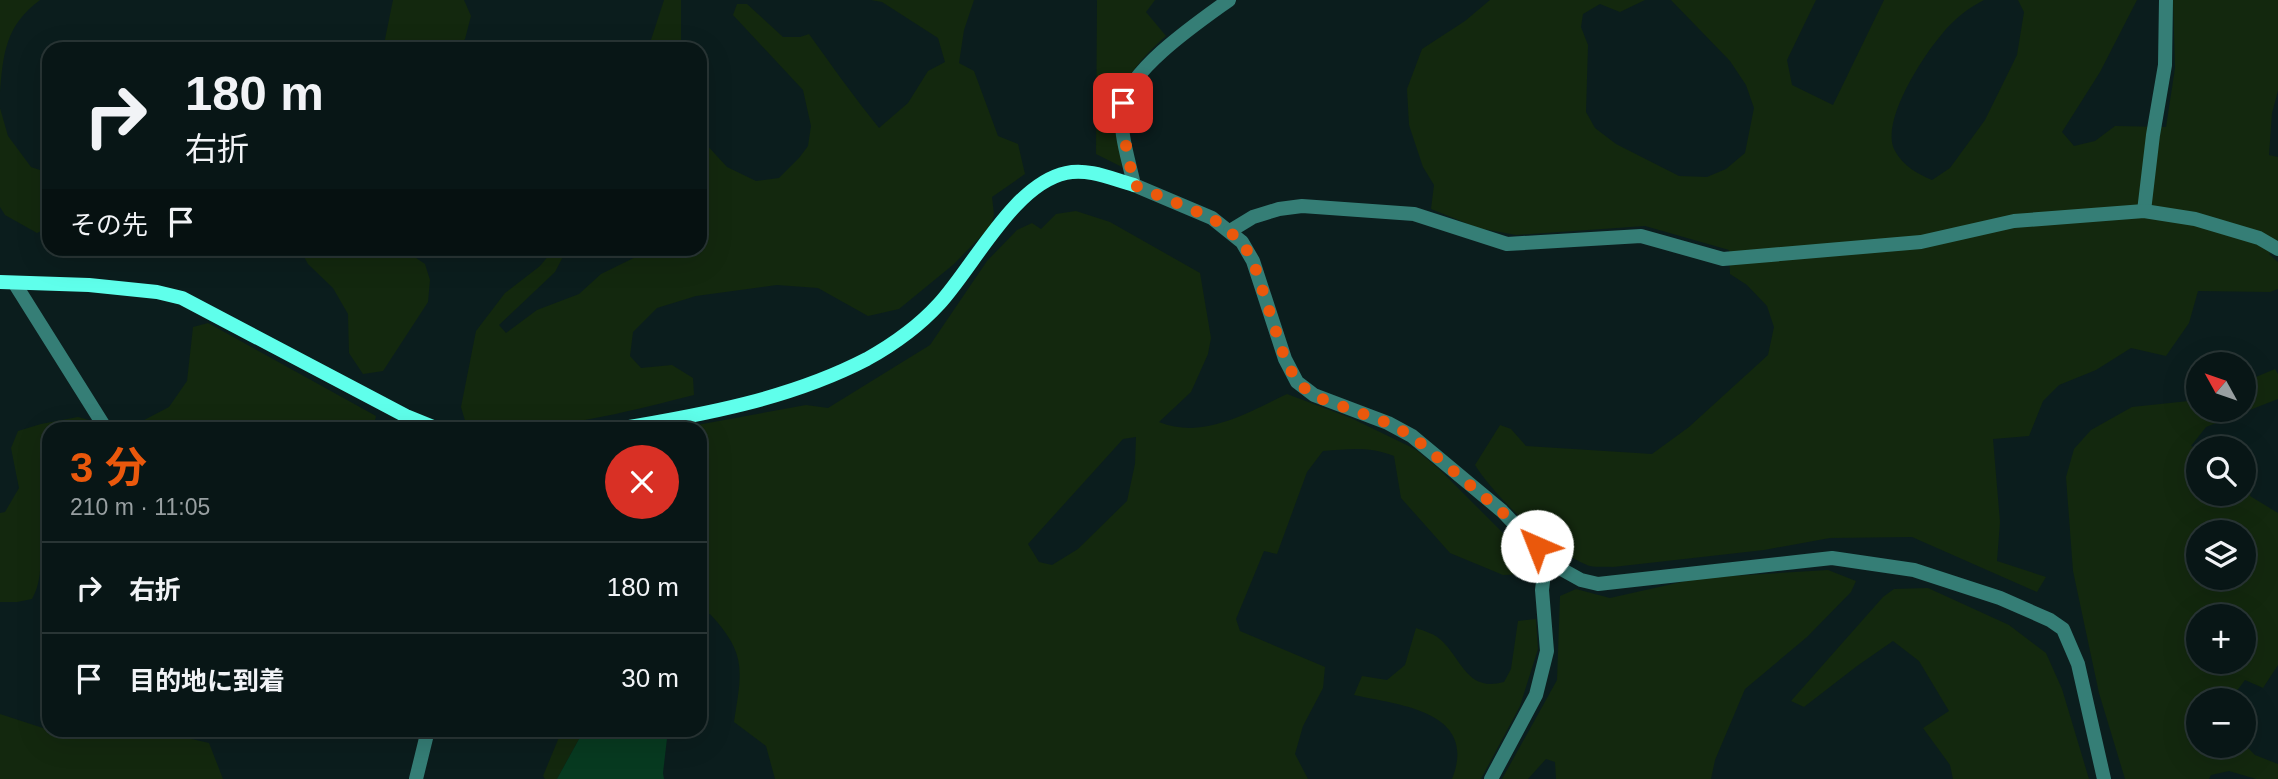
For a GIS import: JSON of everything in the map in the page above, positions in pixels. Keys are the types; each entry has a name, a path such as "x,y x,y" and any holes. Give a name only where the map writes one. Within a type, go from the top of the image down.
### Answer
{"street":[{"path":"1134,185 1122,126 1123,103 1131,86 1170,43 1229,0"},
{"path":"2144,211 2165,65 2166,0"},
{"path":"651,422 783,393 836,373 907,335 939,304 1018,203 1048,178 1069,172 1093,173 1134,185 1212,218 1230,231 1242,242 1253,261 1285,359 1297,382 1314,396 1388,423 1412,436 1502,512 1546,557 1581,580 1598,584 1832,558 1914,570 2020,605 2057,624 2070,642 2078,664 2104,779"},
{"path":"1230,231 1253,217 1279,209 1303,206 1414,214 1507,244 1641,236 1723,259 1922,242 2014,221 2144,211 2194,219 2259,238 2278,248"},
{"path":"0,282 89,285 157,292 182,298 421,422"},
{"path":"15,284 102,422"},
{"path":"1491,779 1536,695 1547,651 1542,590 1546,557"},
{"path":"416,779 426,737"}],"shaded area":[{"path":"0,0 40,0 20,19 8,41 0,93"},
{"path":"393,0 464,0 471,16 463,42 384,42"},
{"path":"664,0 681,0 681,42 650,42"},
{"path":"871,0 974,0 964,30 959,63 974,71 998,136 1018,144 1025,174 992,197 994,214 991,226 954,264 899,309 868,316 818,288 777,285 696,296 657,308 633,332 630,356 641,368 672,365 693,378 694,395 574,422 465,422 461,407 476,331 505,293 540,266 548,256 563,256 555,272 499,325 506,333 537,310 579,294 601,274 638,256 707,256 707,145 727,167 756,181 779,178 808,146 811,126 803,90 733,15 737,4 747,4 783,37 809,34 879,128 908,103 928,71 945,62 938,38 882,2"},
{"path":"1097,0 1155,0 1146,12 1166,36 1132,72 1119,95 1115,124 1122,167 1096,154"},
{"path":"1490,0 1645,0 1620,12 1600,4 1583,14 1581,27 1588,45 1586,112 1595,128 1616,144 1679,176 1707,177 1726,169 1745,153 1754,108 1746,85 1730,61 1671,0 1816,0 1787,60 1792,85 1833,105 1884,0 1984,0 1956,19 1934,44 1905,90 1893,124 1892,139 1898,156 1911,169 1932,180 1950,168 1985,120 2017,55 2024,12 2018,0 2137,0 2100,72 2062,132 2074,146 2095,141 2115,126 2166,127 2175,68 2173,0 2278,0 2278,91 2272,113 2269,155 2278,157 2278,245 2269,254 2278,262 2278,289 2270,292 2198,291 2189,323 2166,356 2131,348 2096,370 2059,385 2043,401 2029,436 1993,439 2000,522 1997,561 2046,577 2037,592 1912,537 1830,538 1764,550 1613,567 1587,565 1557,548 1525,522 1475,465 1500,425 1511,429 1526,446 1652,454 1689,427 1768,355 1774,327 1767,306 1747,285 1730,274 1729,250 1645,226 1516,235 1478,228 1431,209 1434,185 1423,167 1409,125 1407,89 1422,49 1465,21"},
{"path":"0,108 8,136 31,167 42,171 42,230 37,233 5,215 0,207"},
{"path":"1076,211 1110,222 1200,273 1211,338 1208,354 1191,392 1159,422 1175,427 1208,426 1241,416 1287,394 1351,418 1415,449 1438,468 1505,535 1529,553 1526,574 1503,575 1450,553 1401,498 1394,456 1368,449 1323,451 1307,472 1277,554 1264,551 1236,619 1240,631 1325,667 1323,688 1303,726 1295,754 1308,779 775,779 766,746 734,722 739,689 739,663 736,652 722,628 710,614 707,615 707,423 806,405 828,408 930,345 987,261 1017,230 1032,223 1041,229 1056,214","holes":["1136,437 1135,464 1127,501 1078,549 1052,565 1039,562 1028,544 1123,439"]},
{"path":"304,256 413,256 425,264 430,280 428,302 383,371 363,374 349,353 348,314 333,288 308,264"},
{"path":"208,323 376,416 375,422 140,422 169,407 187,381 193,327"},
{"path":"2275,369 2278,374 2278,399 2256,408 2256,377"},
{"path":"2186,401 2186,422 2219,422 2206,427 2199,436 2186,436 2186,506 2256,506 2256,500 2278,513 2278,665 2263,688 2245,680 2239,688 2186,688 2186,758 2256,758 2256,755 2278,764 2278,779 2256,779 2229,771 2211,775 2209,779 2125,779 2099,693 2073,571 2066,477 2074,449 2091,430 2132,407"},
{"path":"78,417 97,422 52,422"},
{"path":"41,424 42,531 37,589 32,599 0,602 0,513 5,512 19,488 11,448 18,431"},
{"path":"1828,570 1856,581 1851,592 1807,637 1745,689 1715,760 1711,779 1556,779 1555,762 1546,759 1528,779 1502,779 1557,680 1560,596 1576,589 1610,598 1699,578"},
{"path":"1928,588 2009,625 2046,653 2062,689 2089,779 1953,779 1950,765 1923,728 1949,711 1919,661 1893,641 1804,707 1791,701 1883,597 1894,589"},
{"path":"1536,619 1538,649 1520,706 1481,779 1452,779 1457,756 1454,739 1445,725 1430,715 1412,708 1354,695 1362,676 1387,680 1405,665 1416,628 1441,640 1474,679 1492,684 1504,682 1511,669 1518,621"},
{"path":"0,714 42,728 42,737 183,737 209,743 223,779 0,779"},
{"path":"559,737 580,737 557,779 545,779 543,776"},
{"path":"580,737 667,737 664,779 557,779"}],"route":[{"path":"1123,103 1122,126 1134,185 1212,218 1242,242 1253,261 1285,359 1297,382 1314,396 1388,423 1412,436 1502,512 1537,546"}]}
